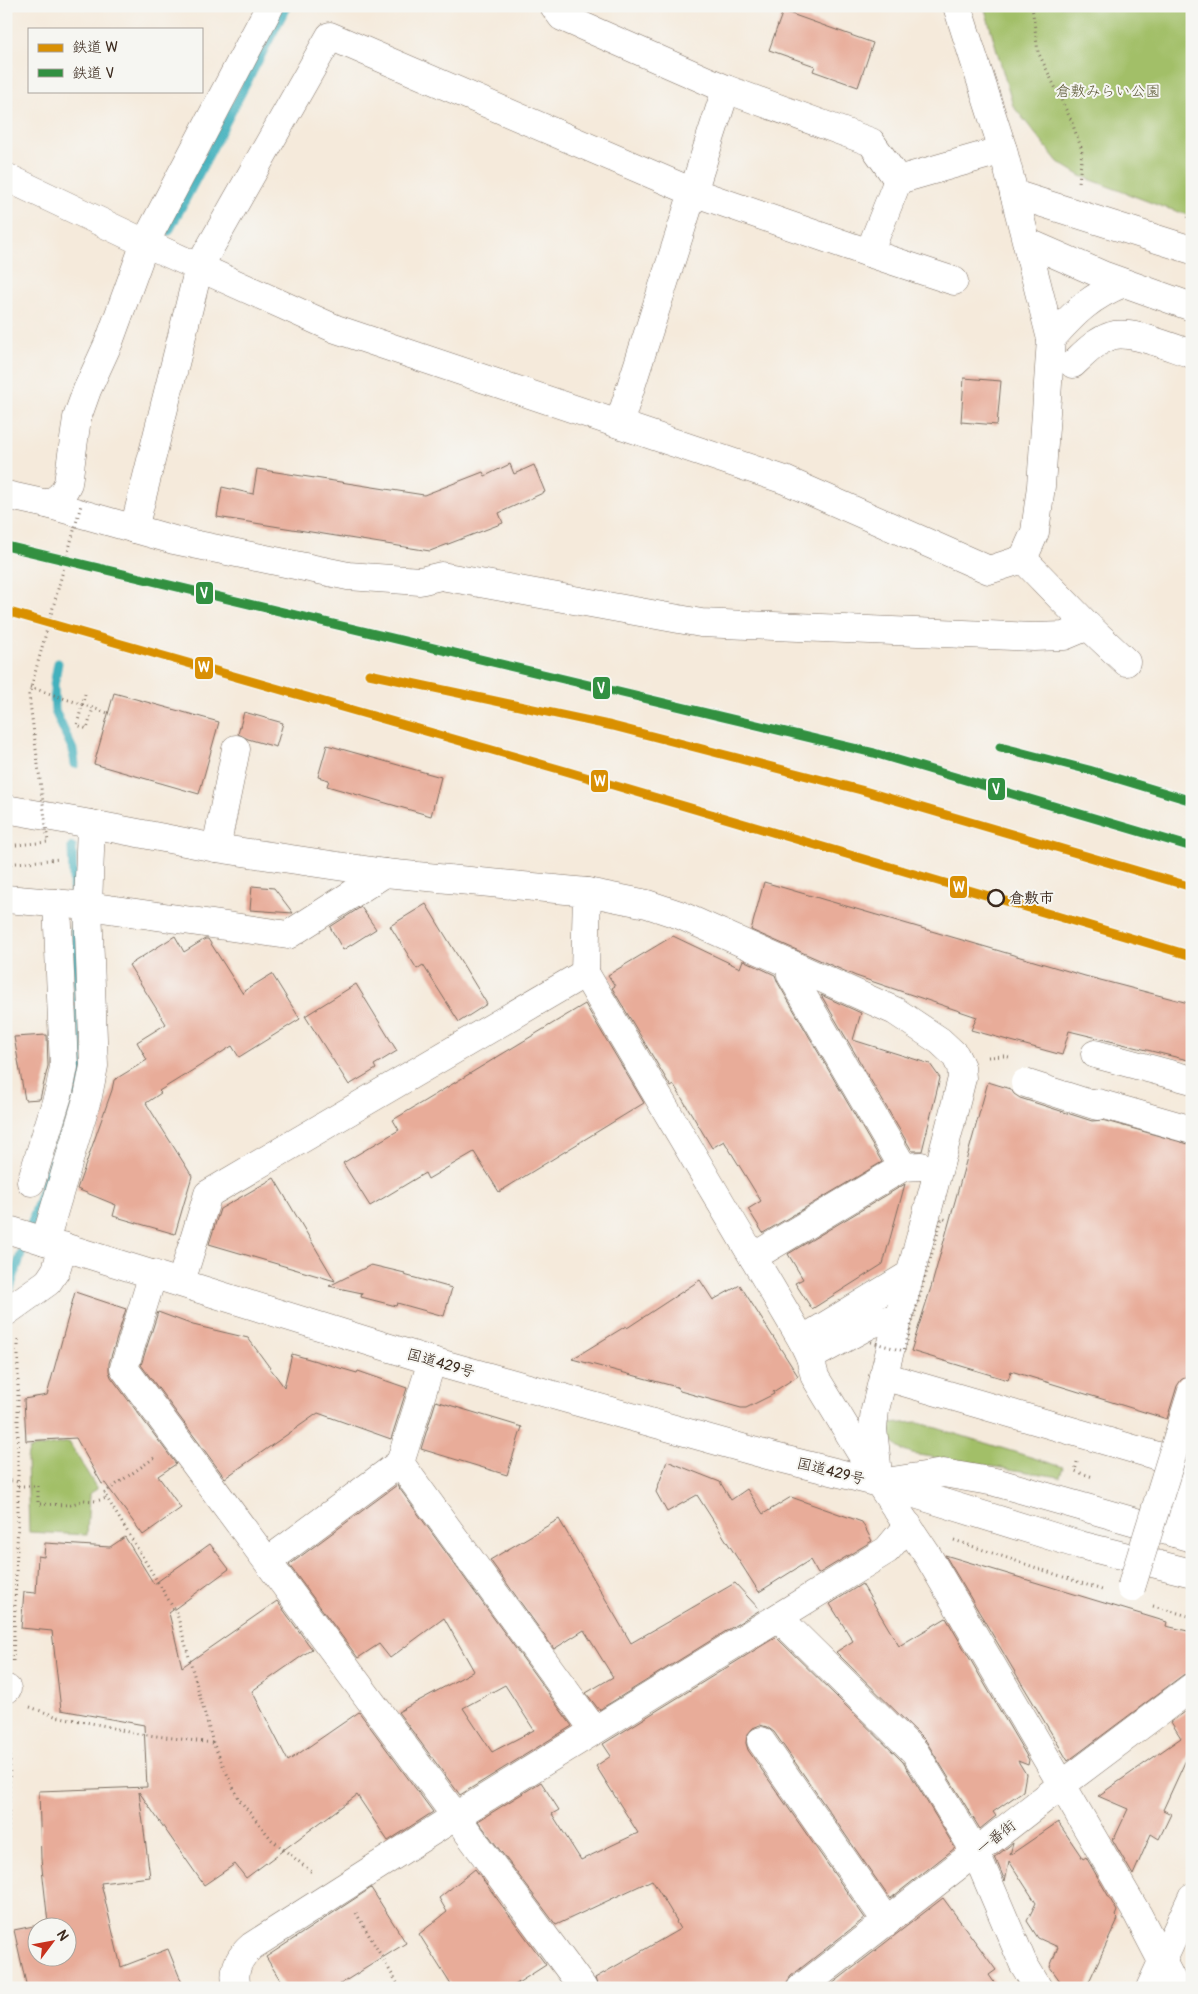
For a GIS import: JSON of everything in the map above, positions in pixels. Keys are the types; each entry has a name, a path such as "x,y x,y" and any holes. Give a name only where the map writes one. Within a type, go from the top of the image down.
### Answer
{"main road":[{"path":"47,504 58,500 68,483 77,418 87,390 109,342 145,243 270,6"},
{"path":"554,6 562,17 726,89 870,142 898,180"},
{"path":"957,6 1003,150 1051,339 1041,486 1035,532 1023,560"},
{"path":"134,529 200,267 330,36 693,192 954,281"},
{"path":"619,424 726,89"},
{"path":"898,180 1003,150"},
{"path":"6,177 145,243 336,329 785,480 989,570 1023,560"},
{"path":"868,253 898,180"},
{"path":"1014,194 1192,250"},
{"path":"1027,242 1124,283 1192,307"},
{"path":"1051,339 1074,314 1097,295 1124,283"},
{"path":"1074,364 1093,345 1121,334 1192,354"},
{"path":"6,495 47,504 174,540 348,576 420,581 441,576 701,624 1034,637 1064,636 1088,626"},
{"path":"1023,560 1126,662"},
{"path":"216,848 236,749"},
{"path":"6,809 216,848 385,873 587,892 647,904 680,915 895,1011 940,1041 955,1055 961,1067 962,1078 940,1168 909,1275 875,1410 872,1429 879,1483"},
{"path":"31,1182 60,1092 64,1067 73,905 91,824"},
{"path":"6,899 73,905 288,935 385,873"},
{"path":"587,892 585,973 806,1349 815,1377 879,1483 908,1525 1063,1784 1138,1915 1176,1988"},
{"path":"16,1306 48,1282 56,1270 33,1237 88,1096 94,1066 73,905"},
{"path":"791,964 791,975 903,1167"},
{"path":"181,1282 208,1194 585,973"},
{"path":"1095,1054 1192,1080"},
{"path":"1024,1083 1097,1106 1098,1103 1192,1130"},
{"path":"753,1257 903,1167 940,1168"},
{"name":"国道429号","path":"33,1237 432,1361 766,1455 879,1483 1080,1545 1192,1573"},
{"path":"153,1274 124,1368 583,1988"},
{"path":"806,1349 909,1275"},
{"path":"806,1349 871,1324 899,1317"},
{"path":"268,1561 400,1463 432,1361"},
{"path":"883,1376 1192,1466"},
{"path":"1128,1595 1192,1390"},
{"path":"400,1463 594,1730"},
{"path":"1183,1536 1192,1470"},
{"name":"国道429号","path":"879,1483 944,1473 995,1482 1183,1536"},
{"path":"238,1988 235,1980 237,1966 242,1954 252,1946 456,1816 887,1550 908,1525"},
{"path":"779,1618 915,1752 976,1853 1023,1963 1038,1988"},
{"name":"一番街","path":"801,1988 1063,1784 1192,1687"},
{"path":"761,1741 887,1922"},
{"path":"1150,1988 1192,1897"}],"path":[{"path":"1032,6 1038,52 1071,120 1082,150 1081,176 1078,188"},
{"path":"6,846 48,842 29,695 81,505"},
{"path":"30,686 111,714"},
{"path":"85,694 78,725 87,729 92,708"},
{"path":"6,864 65,859"},
{"path":"872,1342 904,1351 942,1218 947,1220"},
{"path":"6,1917 9,1689 16,1483 18,1323 16,1306"},
{"path":"178,1441 104,1493 106,1498 178,1614 213,1743 238,1798 272,1840 339,1891 400,1988"},
{"path":"6,1480 38,1486 38,1504 70,1505 84,1500 96,1501 106,1498"},
{"path":"951,1539 1061,1578 1128,1595 1192,1617"},
{"path":"29,1707 55,1716 132,1733 213,1743"}],"green space":[{"name":"倉敷みらい公園","path":"984,6 1192,6 1192,216 1081,176 1058,162 1013,106"},
{"path":"917,1422 1063,1467 1060,1477 912,1454 897,1447 890,1435 888,1424"},
{"path":"69,1442 97,1489 89,1494 87,1535 29,1532 27,1459 29,1449"}],"building":[{"path":"783,11 873,43 858,87 813,71 815,66 769,50"},
{"path":"964,378 1001,381 997,425 961,422"},
{"path":"510,464 514,474 534,465 545,492 499,513 503,523 430,551 217,517 222,487 253,494 257,469 424,495 483,472 485,476"},
{"path":"114,693 219,722 199,794 94,764"},
{"path":"244,712 283,723 276,747 238,734"},
{"path":"327,745 441,777 431,816 327,786 329,780 318,777"},
{"path":"764,882 1085,976 1192,1004 1192,1061 1069,1031 1062,1055 971,1030 977,1017 856,976 751,930"},
{"path":"252,886 274,888 293,913 250,910"},
{"path":"426,904 487,1004 459,1022 423,965 417,969 390,926"},
{"path":"361,907 376,929 343,950 330,927"},
{"path":"175,936 184,952 208,939 243,994 244,991 272,974 300,1019 239,1057 232,1046 159,1091 161,1093 146,1103 192,1176 175,1234 113,1216 116,1205 77,1189 114,1080 147,1060 137,1042 166,1024 129,965"},
{"path":"673,936 740,968 743,960 775,975 882,1162 763,1233 748,1209 761,1201 724,1141 712,1148 674,1085 671,1087 612,988 615,986 608,975"},
{"path":"356,984 397,1051 374,1065 376,1069 349,1085 305,1016"},
{"path":"821,995 861,1013 853,1040 930,1064 940,1078 922,1151 912,1151"},
{"path":"585,1004 644,1103 499,1192 474,1152 428,1179 425,1173 370,1206 343,1163 399,1130 393,1120"},
{"path":"47,1035 48,1066 40,1099 25,1100 14,1037"},
{"path":"988,1082 1011,1089 1020,1098 1092,1121 1102,1120 1192,1145 1192,1359 1186,1377 1177,1386 1167,1419 1011,1371 1008,1380 911,1351 932,1284"},
{"path":"274,1178 335,1281 209,1244 220,1209"},
{"path":"905,1184 883,1264 812,1309 795,1283 803,1279 788,1254"},
{"path":"371,1265 405,1273 404,1275 452,1288 444,1316 397,1303 396,1306 361,1297 362,1293 329,1286"},
{"path":"700,1280 713,1300 740,1285 798,1376 773,1392 774,1394 746,1408 741,1408 680,1391 677,1387 572,1359 626,1326 627,1328"},
{"path":"75,1292 126,1309 109,1363 109,1371 111,1377 176,1464 158,1476 181,1508 143,1535 105,1483 102,1484 76,1438 26,1441 24,1399 47,1395"},
{"path":"158,1312 193,1325 248,1338 284,1387 292,1354 357,1373 358,1371 407,1388 391,1439 318,1413 225,1478 141,1365"},
{"path":"436,1401 522,1427 507,1475 421,1449"},
{"path":"667,1461 720,1482 731,1500 747,1489 763,1514 791,1497 862,1522 872,1541 818,1574 810,1560 759,1592 697,1495 667,1512 656,1492"},
{"path":"397,1485 572,1726 460,1795 398,1712 474,1671 444,1618 390,1658 379,1644 358,1658 289,1565","holes":["505,1685 534,1730 492,1752 463,1708"]},
{"path":"559,1519 631,1643 735,1583 760,1610 599,1710 586,1693 613,1677 584,1630 554,1649 490,1560"},
{"path":"125,1537 154,1584 210,1544 229,1569 169,1613 182,1667 277,1601 312,1649 252,1691 288,1761 359,1712 433,1812 388,1841 357,1795 246,1878 235,1864 204,1885 139,1792 150,1877 101,1883 121,1967 168,1949 184,1988 27,1988 14,1930 28,1927 28,1966 78,1966 78,1916 47,1916 41,1859 39,1791 147,1787 144,1725 61,1710 52,1631 21,1628 24,1592 36,1593 38,1556 44,1557 45,1543 110,1547"},
{"path":"945,1555 1167,1622 1166,1626 1192,1632 1192,1672 1183,1675 1068,1761"},
{"path":"862,1584 899,1646 946,1618 1029,1760 1028,1765 1018,1761 1026,1774 1023,1791 993,1812 996,1816 980,1829 926,1741 836,1652 853,1641 830,1604"},
{"path":"776,1637 903,1762 955,1848 890,1899 774,1732 760,1725 753,1728 747,1735 746,1743 748,1750 865,1918 791,1976 786,1988 598,1988 595,1978 680,1929 652,1880 556,1925 478,1821 541,1782 559,1810 552,1814 581,1860 638,1833 596,1766 611,1756 603,1744"},
{"path":"1192,1707 1192,1754 1190,1751 1163,1810 1171,1814 1159,1839 1151,1834 1133,1875 1112,1839 1115,1837 1128,1809 1098,1796 1181,1738 1171,1722"},
{"path":"1058,1822 1083,1859 1086,1857 1117,1911 1115,1916 1118,1919 1086,1988 1065,1988 1050,1967 1058,1947 1038,1938 1027,1921 1036,1903 1009,1861 1005,1881 995,1857 1013,1843 1010,1855"},
{"path":"475,1869 546,1965 510,1988 453,1988 419,1934 447,1912 439,1898"},
{"path":"371,1888 406,1943 334,1988 285,1988 266,1957"},
{"path":"943,1898 996,1970 989,1975 998,1988 827,1988"}],"waterway":[{"path":"169,231 287,6"},
{"path":"58,663 54,685 55,711 73,750 75,764"},
{"path":"7,1303 8,1294 80,1077 72,847"}],"rail line":[{"name":"V","path":"6,546 874,753 1192,847"},
{"name":"W","path":"6,611 562,770 1192,956"},
{"name":"W","path":"369,674 613,726 861,790 1192,887"},
{"name":"V","path":"1000,747 1089,770 1192,801"}],"place":[{"name":"倉敷市","path":"996,898"}]}
